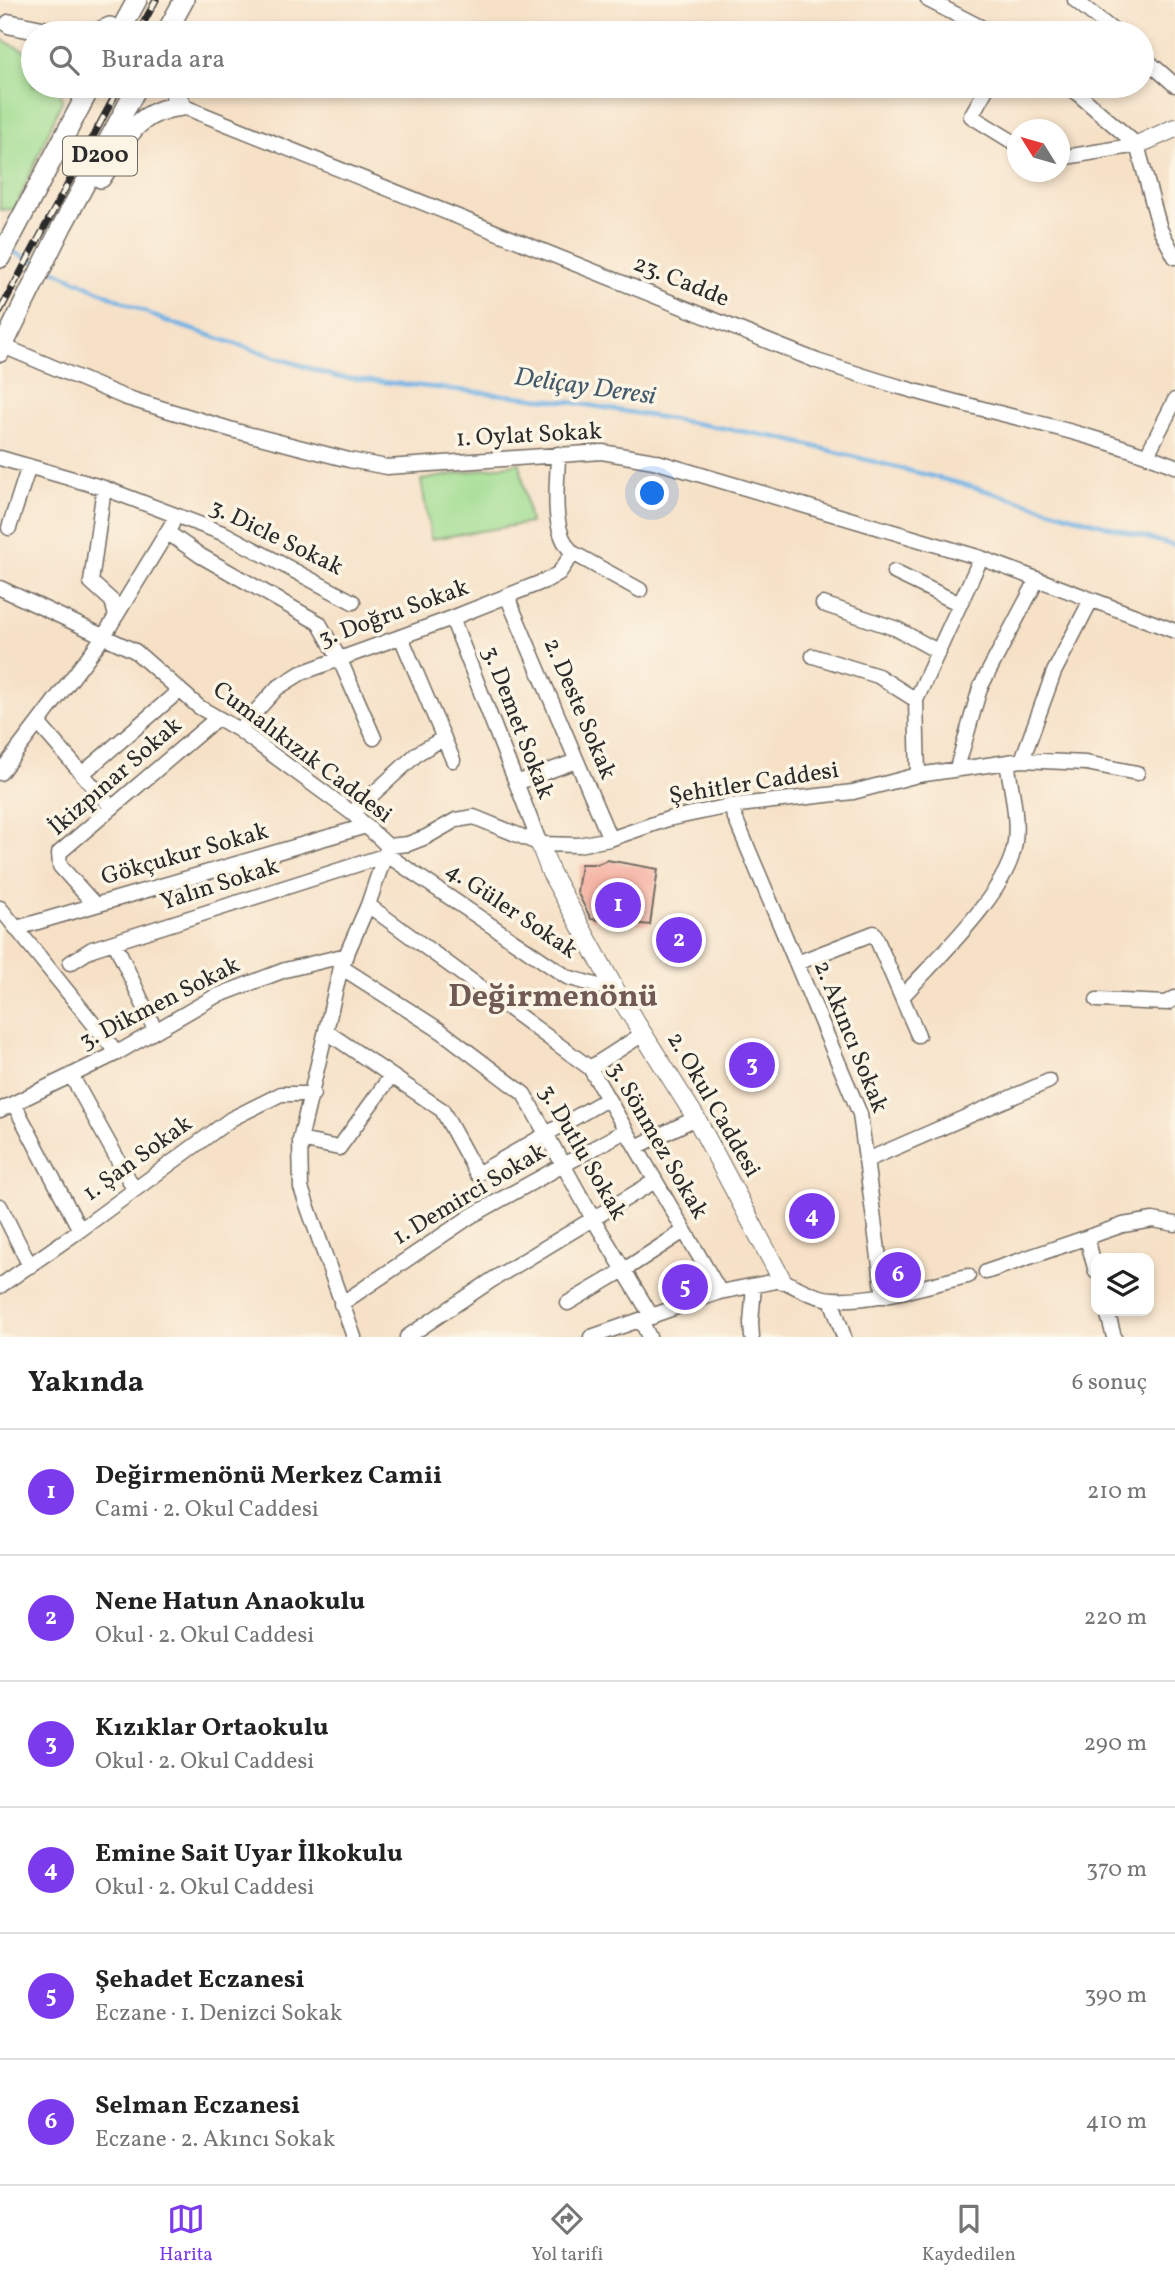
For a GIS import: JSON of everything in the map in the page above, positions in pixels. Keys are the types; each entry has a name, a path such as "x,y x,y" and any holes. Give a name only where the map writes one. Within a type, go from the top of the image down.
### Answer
{"highway":[{"path":"113,21 123,0"},
{"path":"118,21 137,0"},
{"path":"173,21 184,0"},
{"path":"183,21 194,0"},
{"path":"5,22 21,33"},
{"name":"D200","path":"0,258 65,136 79,98"},
{"name":"D200","path":"1,349 65,220 132,98"},
{"path":"98,161 140,98"},
{"path":"65,220 100,181 127,135 153,112 182,106 178,98"}],"main road":[{"path":"1137,145 1175,128"},
{"name":"2. Okul Caddesi","path":"540,844 551,873 616,991 696,1118 782,1280"}],"street":[{"path":"928,0 969,21"},
{"path":"1075,0 1101,21"},
{"path":"1154,67 1175,85"},
{"path":"981,98 971,116 1007,139"},
{"path":"1083,98 1137,145 1160,229 1175,257"},
{"name":"23. Cadde","path":"182,106 817,361 904,388 1025,419 1147,455 1175,467"},
{"path":"1070,156 1137,145"},
{"name":"1. Oylat Sokak","path":"1,349 124,397 236,431 387,467 602,452 654,461 982,558 1175,631"},
{"path":"1147,455 1175,400"},
{"path":"558,454 559,532 564,545 573,553 640,590"},
{"name":"3. Dicle Sokak","path":"0,458 104,488 225,534 353,602"},
{"path":"9,528 29,466"},
{"path":"104,488 91,582 112,601 116,616"},
{"name":"3. Dicle Sokak","path":"0,773 104,636 177,516"},
{"path":"167,532 201,556 318,623 340,660 374,738"},
{"name":"3. Doğru Sokak","path":"239,730 277,688 301,673 452,618 553,576 559,573 573,553"},
{"path":"918,775 916,701 982,558"},
{"path":"894,572 960,604"},
{"path":"957,768 980,688 1037,580"},
{"name":"Cumalıkızık Caddesi","path":"0,588 135,651 199,706 239,730 352,813 387,851 344,961 300,1140 301,1188 354,1337"},
{"name":"2. Deste Sokak","path":"507,596 610,839"},
{"path":"902,997 983,906 1006,871 1015,844 1014,761 1054,672 1091,600"},
{"path":"823,604 897,629 939,652"},
{"name":"3. Demet Sokak","path":"452,618 540,844"},
{"path":"401,637 453,761"},
{"path":"813,656 878,676 916,701"},
{"path":"82,774 180,690"},
{"name":"İkizpınar Sokak","path":"95,905 60,866 59,853 218,718"},
{"path":"38,723 112,808"},
{"path":"352,813 418,753 443,738"},
{"path":"516,783 576,761"},
{"name":"Şehitler Caddesi","path":"387,851 417,841 456,820 474,817 540,844 578,845 610,839 668,819 730,806 853,792 957,768 1014,761 1086,763 1138,773"},
{"name":"2. Akıncı Sokak","path":"730,806 860,1114 884,1296"},
{"name":"Gökçukur Sokak","path":"17,928 366,826"},
{"name":"Yalın Sokak","path":"70,963 92,949 387,851"},
{"name":"4. Güler Sokak","path":"387,851 567,977 616,991"},
{"name":"3. Sönmez Sokak","path":"368,905 590,1068 720,1292"},
{"path":"0,908 117,1053"},
{"path":"796,963 873,933 918,1035"},
{"path":"115,943 155,1030"},
{"name":"3. Dikmen Sokak","path":"0,1110 117,1053 214,997 285,970 344,961"},
{"name":"3. Dutlu Sokak","path":"344,961 524,1094 624,1270 647,1318 649,1337"},
{"path":"1097,1000 1167,1003 1175,998"},
{"path":"327,1032 442,1111 477,1174 607,1099"},
{"path":"590,1068 643,1034"},
{"path":"71,1074 134,1189"},
{"path":"300,1140 338,1148 391,1076"},
{"path":"867,1160 1049,1081"},
{"name":"1. Şan Sokak","path":"0,1286 231,1119 281,1094 313,1094"},
{"path":"14,1104 80,1230"},
{"path":"636,1147 696,1118"},
{"name":"1. Demirci Sokak","path":"341,1304 471,1216 625,1130"},
{"path":"407,1337 593,1217 655,1181"},
{"path":"0,1206 30,1266"},
{"path":"986,1272 1123,1225 1153,1220 1175,1224"},
{"path":"568,1303 684,1231"},
{"path":"1087,1238 1091,1253"},
{"path":"592,1337 720,1292 782,1280 831,1299 884,1296 968,1276"},
{"path":"752,1337 754,1286"},
{"path":"831,1299 844,1337"},
{"path":"1108,1316 1114,1337"}],"green space":[{"path":"0,39 21,49 21,98 62,98 62,101 15,209 0,210"},
{"path":"520,463 530,523 431,539 421,480"}],"building":[{"path":"607,860 658,869 650,925 591,919 577,892 581,864 598,864"}],"waterway":[{"name":"Deliçay Deresi","path":"11,251 39,263"},
{"name":"Deliçay Deresi","path":"47,267 163,320 336,377 570,402 781,438 966,485 1175,546"}],"railway":[{"path":"145,21 156,0"},
{"path":"0,311 114,98"}],"place":[{"name":"Değirmenönü Merkez Camii","path":"618,905"},
{"name":"Nene Hatun Anaokulu","path":"679,940"},
{"name":"Kızıklar Ortaokulu","path":"752,1065"},
{"name":"Emine Sait Uyar İlkokulu","path":"812,1216"},
{"name":"Selman Eczanesi","path":"898,1275"},
{"name":"Şehadet Eczanesi","path":"685,1287"}],"district":[{"name":"Değirmenönü","path":"553,998"}]}
